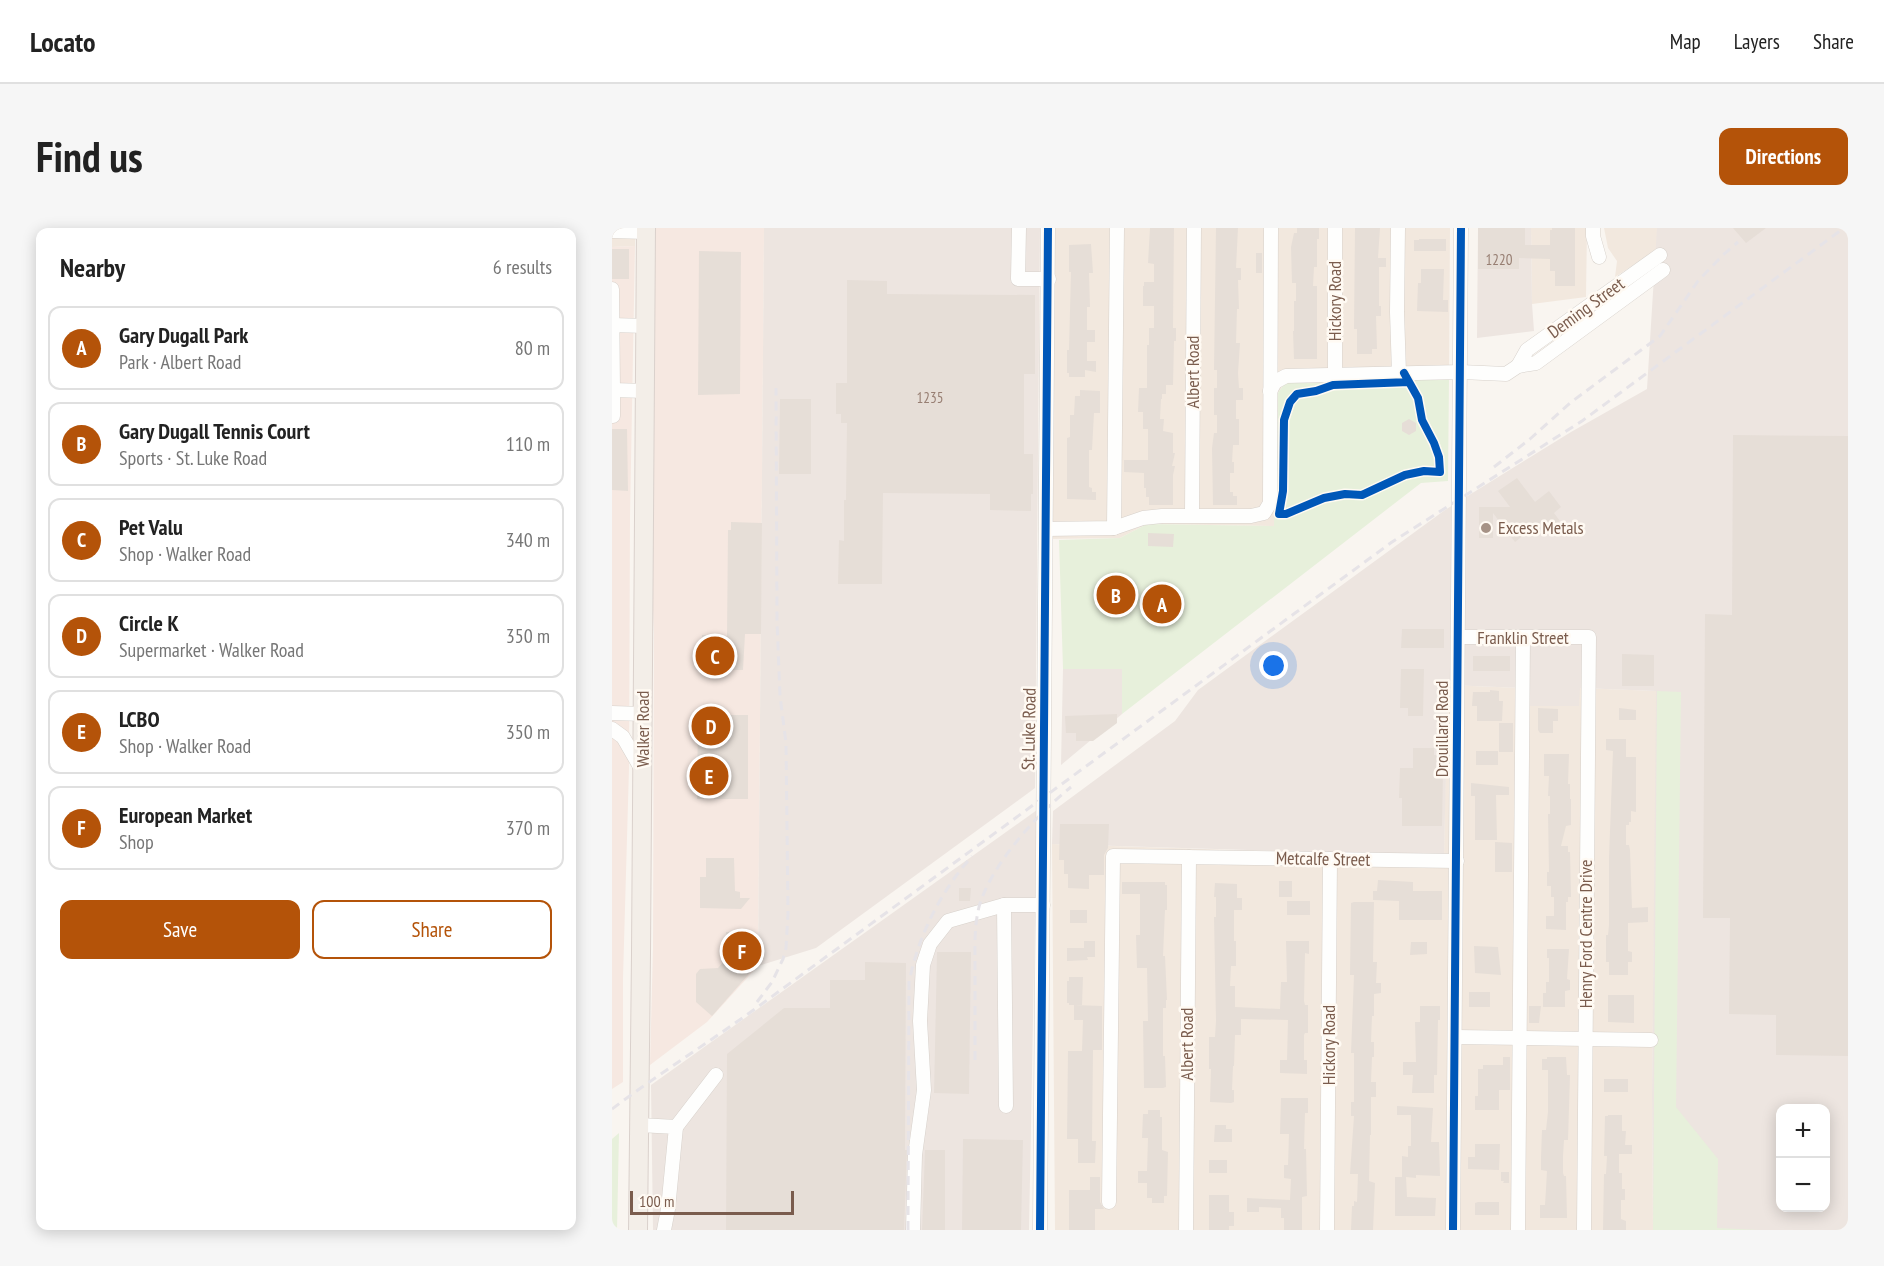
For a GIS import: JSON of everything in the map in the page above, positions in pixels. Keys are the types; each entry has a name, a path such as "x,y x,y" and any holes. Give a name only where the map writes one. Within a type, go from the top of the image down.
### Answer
{"main road":[{"name":"Walker Road","path":"638,1230 646,230"}],"street":[{"path":"1019,228 1018,279 1049,279"},
{"name":"St. Luke Road","path":"1040,1230 1048,228"},
{"path":"1114,528 1118,228"},
{"name":"Albert Road","path":"1192,515 1194,228"},
{"path":"1046,529 1114,528 1143,518 1192,515 1251,516 1264,513 1268,508 1271,228"},
{"name":"Hickory Road","path":"1335,228 1335,374"},
{"path":"1398,228 1399,373"},
{"name":"Drouillard Road","path":"1453,1230 1461,228"},
{"path":"1593,228 1599,256"},
{"path":"612,231 646,230"},
{"name":"Deming Street","path":"1518,366 1527,350 1660,255"},
{"name":"Deming Street","path":"1270,391 1275,382 1286,376 1461,372 1506,374 1518,366 1536,363 1663,270"},
{"path":"612,289 613,416"},
{"path":"613,325 645,326"},
{"path":"613,390 645,391"},
{"name":"Franklin Street","path":"1458,638 1589,637"},
{"name":"Henry Ford Centre Drive","path":"1584,1230 1589,637"},
{"path":"1518,1230 1523,638"},
{"path":"612,713 643,714"},
{"path":"612,729 623,737 642,772"},
{"name":"Metcalfe Street","path":"1109,1202 1113,856 1456,861"},
{"name":"Albert Road","path":"1186,1230 1189,857"},
{"name":"Hickory Road","path":"1327,1230 1330,859"},
{"path":"1004,905 1006,1106"},
{"path":"913,1230 915,1155 924,1090 920,1021 923,965 930,944 948,921 1004,905 1042,905"},
{"path":"1456,1037 1651,1040"},
{"path":"664,1230 676,1127 716,1075"},
{"path":"639,1125 676,1127"}],"shaded area":[{"path":"612,228 635,228 635,246 612,247"},
{"path":"652,228 764,228 758,966 707,1022 650,1065 653,948 654,632 650,543"},
{"path":"764,228 1040,228 1035,788 816,948 758,966"},
{"path":"1048,228 1450,228 1449,379 1285,383 1277,394 1275,526 1147,524 1120,538 1046,539"},
{"path":"1478,228 1531,228 1534,331 1477,338"},
{"path":"1531,228 1587,228 1586,297 1532,304"},
{"path":"1604,228 1659,228 1658,249 1615,277 1617,261 1608,248"},
{"path":"1657,228 1848,228 1848,1230 1653,1230 1656,691 1580,688 1579,706 1521,706 1522,688 1448,685 1444,856 1052,844 1053,811 1175,721 1198,690 1445,510 1571,432 1647,389"},
{"path":"635,246 623,1082 612,1089 612,247"},
{"path":"1063,669 1123,669 1122,714 1061,765"},
{"path":"1447,685 1522,688 1579,705 1579,688 1657,691 1652,1095 1653,1230 1055,1230 1052,844 1444,855"},
{"path":"1037,810 1029,1230 653,1230 651,1085"}],"green space":[{"path":"1449,379 1448,481 1421,483 1122,714 1122,669 1063,669 1059,540 1120,538 1147,524 1274,526 1277,394 1285,383"},
{"path":"1657,691 1681,692 1676,1107 1718,1159 1717,1228 1759,1230 1653,1230"},
{"path":"619,1133 617,1230 612,1230 612,1139"}],"building":[{"path":"1150,228 1174,228 1173,328 1176,328 1176,341 1174,341 1173,385 1166,385 1166,394 1162,394 1160,419 1164,419 1163,431 1173,433 1173,453 1175,453 1172,466 1175,466 1173,505 1149,505 1149,497 1146,497 1146,488 1144,488 1144,473 1124,472 1124,460 1148,460 1148,429 1143,429 1143,412 1138,412 1139,388 1147,388 1149,328 1154,328 1154,306 1143,306 1144,282 1154,282 1154,264 1148,263"},
{"path":"1216,228 1238,228 1236,268 1241,268 1241,280 1238,280 1239,309 1237,309 1236,343 1240,343 1238,373 1239,388 1243,388 1243,400 1236,400 1239,445 1233,445 1234,473 1230,473 1230,492 1233,492 1233,496 1237,496 1237,505 1213,505 1212,448 1214,433 1217,433 1217,415 1214,415 1214,388 1217,388 1217,370 1214,370"},
{"path":"1297,228 1319,228 1317,267 1314,267 1313,286 1317,286 1317,359 1294,359 1296,283 1292,283 1291,247"},
{"path":"1355,228 1380,228 1378,258 1386,258 1386,267 1379,267 1381,316 1376,316 1377,349 1372,349 1372,354 1357,354 1357,329 1354,329"},
{"path":"1478,228 1525,228 1525,245 1550,245 1552,228 1575,228 1575,286 1555,286 1555,271 1550,271 1550,259 1519,258 1519,269 1478,269"},
{"path":"1733,228 1766,228 1746,243"},
{"path":"1446,239 1446,251 1414,251 1414,240"},
{"path":"1091,244 1093,273 1089,273 1090,307 1087,307 1087,330 1095,330 1095,342 1087,342 1087,361 1096,361 1096,372 1085,370 1085,377 1069,377 1067,350 1069,350 1071,272 1069,272 1069,245"},
{"path":"612,249 629,249 629,279 612,279"},
{"path":"699,251 741,252 740,394 698,395"},
{"path":"1256,253 1262,253 1262,273 1256,273"},
{"path":"1421,269 1444,269 1443,300 1448,300 1448,312 1417,311"},
{"path":"847,280 887,281 887,294 1035,295 1035,374 1024,374 1024,454 1033,454 1031,511 990,510 990,494 883,493 882,584 838,584 839,540 844,541 847,423 841,423 841,414 836,414 836,383 847,383"},
{"path":"1080,390 1100,391 1100,413 1094,413 1092,450 1089,450 1089,487 1092,488 1092,492 1096,492 1096,500 1067,499 1067,438 1070,437 1070,415 1074,415 1075,396 1080,396"},
{"path":"780,399 811,399 811,474 779,474"},
{"path":"1409,419 1416,423 1416,431 1409,435 1402,431 1402,423"},
{"path":"612,429 627,429 628,491 612,490"},
{"path":"1733,435 1848,436 1848,1056 1776,1055 1776,1015 1729,1014 1730,918 1703,918 1705,614 1732,615"},
{"path":"1517,478 1535,502 1549,491 1561,507 1554,513 1560,521 1552,527 1545,519 1515,542 1493,513 1493,538 1479,538 1479,507 1510,507 1498,491"},
{"path":"731,522 762,523 761,634 745,634 743,670 714,670 713,657 702,657 702,635 727,636 728,530 731,530"},
{"path":"1148,533 1174,534 1173,547 1148,546"},
{"path":"1402,629 1444,629 1444,648 1401,648"},
{"path":"1622,654 1654,655 1654,686 1622,686"},
{"path":"1473,656 1510,656 1510,671 1473,671"},
{"path":"1401,669 1424,669 1423,716 1408,716 1408,708 1400,708"},
{"path":"1490,690 1499,691 1499,701 1503,701 1502,721 1477,721 1477,706 1472,706 1473,692 1490,692"},
{"path":"1538,708 1558,709 1558,721 1553,721 1553,733 1540,733 1538,730"},
{"path":"1619,708 1636,710 1636,720 1619,720"},
{"path":"1117,714 1117,723 1093,741 1076,741 1076,733 1066,733 1065,716"},
{"path":"698,715 748,715 748,799 697,799"},
{"path":"1499,723 1513,723 1513,752 1499,752"},
{"path":"1606,739 1626,739 1626,757 1636,757 1636,812 1631,811 1631,822 1626,825 1626,845 1629,845 1630,850 1632,908 1648,907 1648,922 1628,923 1628,951 1632,952 1632,962 1628,962 1628,975 1609,975 1609,962 1606,962 1613,751 1606,750"},
{"path":"1413,748 1434,748 1436,769 1443,769 1442,826 1402,826 1402,798 1399,798 1400,768 1413,768"},
{"path":"1476,751 1498,751 1498,765 1476,765"},
{"path":"1544,754 1569,754 1568,784 1570,784 1571,825 1566,826 1561,846 1568,846 1568,852 1570,852 1571,897 1568,897 1568,902 1566,902 1566,930 1546,929 1546,916 1554,916 1554,897 1551,897 1551,886 1547,886 1550,796 1548,796 1549,776 1544,776"},
{"path":"1471,783 1509,787 1509,795 1496,795 1497,840 1475,840 1475,796 1471,796"},
{"path":"1060,824 1109,824 1108,848 1104,855 1104,875 1089,875 1089,889 1068,888 1068,874 1064,874 1064,860 1059,860"},
{"path":"1495,842 1512,843 1512,872 1495,872"},
{"path":"706,858 734,858 735,891 740,892 740,898 750,898 741,909 700,908 700,877 706,877"},
{"path":"1378,880 1413,882 1413,891 1442,891 1442,920 1399,920 1399,901 1373,900 1373,891 1377,891"},
{"path":"1279,881 1292,881 1292,897 1279,897"},
{"path":"1122,882 1165,882 1167,885 1163,956 1165,956 1167,1000 1166,1008 1163,1008 1163,1056 1165,1056 1166,1087 1163,1088 1144,1088 1143,1021 1148,1021 1147,968 1137,968 1136,935 1140,935 1140,894 1122,894"},
{"path":"1215,883 1237,884 1237,898 1242,898 1242,910 1234,910 1236,966 1231,966 1230,986 1235,986 1235,1007 1280,1009 1281,982 1287,982 1286,941 1309,941 1309,954 1305,953 1304,1001 1305,1005 1308,1005 1308,1033 1304,1035 1304,1060 1307,1060 1307,1074 1280,1073 1280,1060 1287,1060 1288,1020 1241,1019 1241,1035 1235,1035 1232,1090 1234,1090 1234,1102 1231,1103 1210,1102 1209,1037 1215,1037 1216,1021"},
{"path":"959,888 971,888 970,901 959,901"},
{"path":"1287,901 1310,901 1310,915 1287,915"},
{"path":"1374,902 1373,962 1377,962 1376,983 1381,983 1381,993 1374,994 1371,1042 1374,1042 1374,1057 1372,1057 1371,1082 1376,1082 1376,1097 1371,1097 1369,1181 1375,1183 1373,1230 1351,1230 1352,1206 1354,1206 1354,1201 1357,1202 1358,1174 1350,1174 1354,1116 1351,1116 1351,1102 1354,1102 1354,1053 1351,1053 1354,975 1350,975 1351,903"},
{"path":"1070,910 1087,910 1087,923 1070,923"},
{"path":"726,932 755,932 755,967 712,1016 696,1002 696,974 700,969 718,968 725,960"},
{"path":"1084,941 1095,941 1095,957 1087,957 1088,960 1067,961 1067,948 1084,948"},
{"path":"1411,942 1427,942 1427,954 1410,955"},
{"path":"1474,946 1498,947 1501,975 1475,973"},
{"path":"1547,949 1569,949 1567,979 1570,980 1570,990 1565,991 1565,1007 1543,1007 1543,993 1546,993 1546,982 1549,982"},
{"path":"937,952 971,952 969,1094 934,1093"},
{"path":"865,962 906,963 905,1150 907,1150 904,1230 726,1230 727,1054 784,1008 830,1008 830,980 865,980"},
{"path":"1069,977 1083,977 1082,1005 1067,1003"},
{"path":"1469,992 1490,992 1490,1007 1469,1007"},
{"path":"1608,995 1634,995 1634,1023 1608,1022"},
{"path":"1074,1005 1102,1006 1102,1050 1093,1050 1092,1141 1096,1141 1095,1163 1078,1163 1078,1139 1067,1139 1068,1051 1082,1051 1083,1020 1074,1020"},
{"path":"1420,1006 1440,1006 1434,1093 1412,1093 1413,1075 1403,1075 1403,1062 1416,1062 1415,1022 1420,1022"},
{"path":"1529,1006 1541,1006 1539,1023 1529,1023"},
{"path":"1503,1057 1510,1057 1510,1090 1499,1090 1499,1110 1475,1110 1475,1096 1478,1096 1478,1069 1483,1069 1483,1065 1503,1065"},
{"path":"1547,1057 1566,1057 1567,1075 1570,1075 1568,1140 1564,1140 1563,1156 1567,1218 1540,1218 1540,1205 1545,1205 1547,1171 1541,1170 1541,1157 1542,1130 1546,1130 1548,1112 1548,1070 1542,1070 1542,1059 1547,1059"},
{"path":"1604,1079 1628,1079 1628,1092 1604,1092"},
{"path":"1281,1098 1308,1098 1308,1113 1305,1113 1304,1149 1306,1149 1307,1196 1302,1197 1302,1230 1284,1230 1281,1208 1259,1207 1259,1212 1247,1212 1247,1198 1290,1200 1291,1179 1284,1178 1284,1165 1288,1165 1289,1134 1280,1134"},
{"path":"1397,1106 1433,1108 1431,1142 1439,1142 1440,1176 1406,1177 1407,1197 1436,1198 1435,1216 1395,1216 1395,1177 1402,1177 1402,1156 1408,1157 1408,1146 1411,1146 1411,1115 1397,1115"},
{"path":"1148,1110 1160,1110 1160,1117 1162,1117 1162,1150 1168,1152 1167,1196 1164,1196 1164,1203 1152,1203 1152,1198 1147,1198 1147,1183 1138,1183 1138,1171 1147,1171 1148,1138 1142,1138 1143,1114 1148,1114"},
{"path":"1622,1115 1622,1131 1626,1131 1625,1145 1632,1145 1632,1154 1619,1154 1619,1173 1622,1173 1622,1189 1625,1189 1625,1200 1621,1200 1621,1219 1626,1221 1626,1230 1603,1230 1604,1174 1606,1174 1607,1156 1604,1156 1605,1116"},
{"path":"1215,1125 1226,1125 1226,1129 1232,1129 1232,1142 1214,1142"},
{"path":"963,1139 1023,1140 1021,1230 962,1230"},
{"path":"1475,1144 1500,1144 1499,1170 1468,1169 1468,1157 1475,1157"},
{"path":"925,1150 945,1150 945,1230 922,1230"},
{"path":"1209,1160 1227,1160 1227,1173 1209,1173"},
{"path":"1501,1172 1509,1172 1509,1183 1501,1181"},
{"path":"1090,1177 1100,1177 1100,1202 1104,1209 1095,1209 1095,1230 1069,1230 1069,1190 1090,1190"},
{"path":"1209,1195 1229,1195 1229,1212 1234,1212 1234,1226 1229,1226 1229,1230 1209,1230"},
{"path":"1499,1202 1499,1215 1475,1215 1475,1203"}],"railway":[{"path":"612,1109 759,1006 1392,542 1582,421 1844,228"},
{"path":"1494,467 1570,403 1660,336 1698,281 1738,242"},
{"path":"757,1002 772,982 783,959 788,913 786,743 780,696 777,621 776,388"},
{"path":"975,1060 975,937 979,907 993,875 1017,841 1044,811 1071,787"},
{"path":"908,1230 909,982 913,964 932,915 950,885 972,856"}],"cycle path":[{"path":"1040,1230 1048,228"},
{"path":"1453,1230 1461,228"},
{"path":"1404,373 1418,398 1422,420 1439,457 1440,472 1424,471 1405,475 1362,495 1345,494 1324,498 1286,514 1279,514 1283,491 1284,420 1290,402 1297,394 1333,385 1409,382"}],"place":[{"name":"Excess Metals","path":"1486,528"},
{"name":"Gary Dugall Tennis Court","path":"1116,595"},
{"name":"Gary Dugall Park","path":"1162,604"},
{"name":"Pet Valu","path":"715,656"},
{"name":"Circle K","path":"711,726"},
{"name":"LCBO","path":"709,776"},
{"name":"European Market","path":"742,951"}]}
